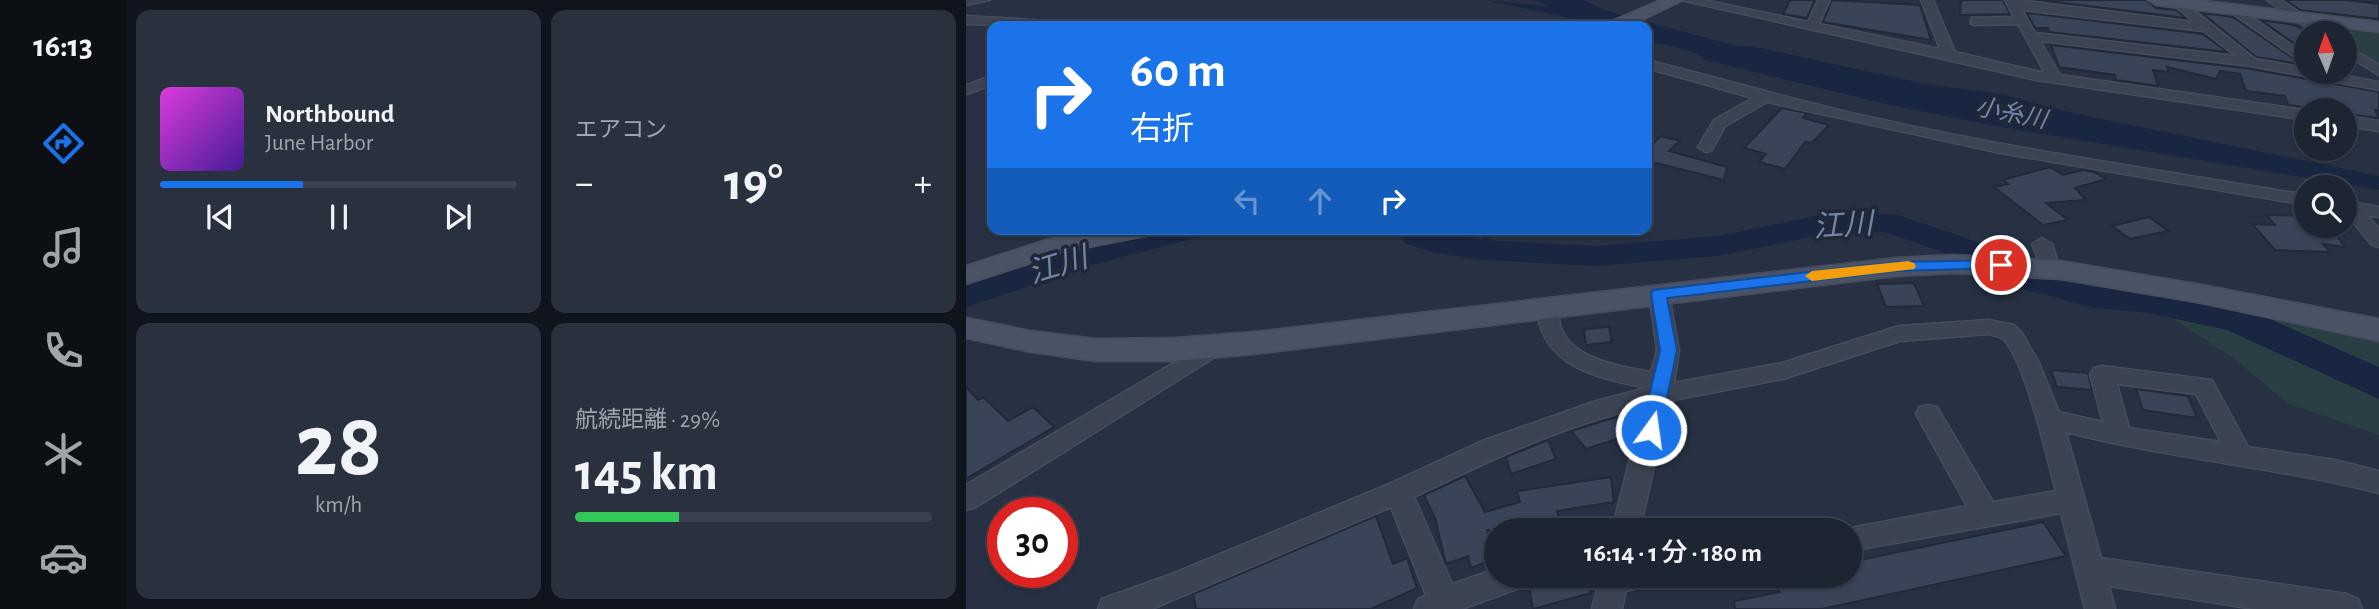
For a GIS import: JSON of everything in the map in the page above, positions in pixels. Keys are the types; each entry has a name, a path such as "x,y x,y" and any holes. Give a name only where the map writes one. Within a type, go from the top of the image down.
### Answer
{"street":[{"path":"966,2 984,0"},
{"path":"1686,0 2055,79 2294,113"},
{"path":"1745,13 1754,0"},
{"path":"1812,26 1824,0"},
{"path":"1927,0 1948,55"},
{"path":"2157,0 2379,27"},
{"path":"2273,0 2304,21"},
{"path":"2175,1 2251,62"},
{"path":"1627,21 1670,2"},
{"path":"2012,2 2055,79"},
{"path":"2012,2 2205,27"},
{"path":"2233,9 2294,52"},
{"path":"966,20 987,21"},
{"path":"1975,21 2022,20"},
{"path":"2031,36 2294,69"},
{"path":"2357,56 2379,71"},
{"path":"1652,65 1765,97 2001,148 2294,198"},
{"path":"2357,81 2379,86"},
{"path":"966,90 987,82"},
{"path":"1706,148 1719,123 1765,97"},
{"path":"2357,123 2379,126"},
{"path":"2357,208 2379,212"},
{"path":"2357,216 2379,241"},
{"path":"966,275 1062,244 1109,235"},
{"path":"966,328 1037,344 1088,349 1218,345 1896,267 2042,260 2379,330"},
{"path":"1629,518 1668,350 1659,294"},
{"path":"1548,308 1553,337 1566,350 1605,370 1661,389"},
{"path":"1113,609 1174,597 1491,448 1605,407 1661,389 1783,371 1899,334 1989,327 2006,330 2014,338 2028,363 2050,419 2100,609"},
{"path":"966,499 1218,345"},
{"path":"2119,436 2102,374 2204,386 2241,457"},
{"path":"1928,414 1986,515"},
{"path":"2050,419 2119,436 2335,471 2379,482"},
{"path":"1398,492 1436,605 1484,588"},
{"path":"1862,537 2071,500"},
{"path":"2090,570 2347,609"},
{"path":"1607,609 1616,588"}],"green space":[{"path":"2357,28 2379,30 2379,66 2357,51"},
{"path":"2083,279 2379,336 2379,435 2287,403 2236,360 2171,317 2123,305 2088,302 2067,296 2052,282"}],"water":[{"path":"1485,0 1552,7 1532,0 1584,0 1605,10 1630,17 1621,21 1577,21"},
{"name":"小糸川","path":"1652,23 1732,45 1756,47 1926,84 2000,94 2073,113 2294,158 2294,161 2306,161 2379,176 2379,190 2357,186 2357,175 2294,176 1990,125 1890,105 1705,60 1693,52 1652,42"}],"building":[{"path":"1790,0 1815,0 1807,18 1783,14"},
{"path":"1832,0 1920,5 1931,40 1823,22"},
{"path":"1961,0 2003,0 2010,14 1960,15"},
{"path":"2038,0 2146,0 2156,8 2176,10 2186,18"},
{"path":"2286,0 2347,0 2379,4 2379,19 2300,10"},
{"path":"2027,13 2203,34 2227,52 2049,32 2048,28 2035,28"},
{"path":"2202,13 2233,17 2294,59 2294,63 2256,57"},
{"path":"2261,20 2294,25 2294,43"},
{"path":"2051,45 2251,69 2294,77 2294,84 2334,84 2379,92 2379,110 2375,110 2379,118 2357,115 2357,98 2294,98 2294,106 2288,105 2285,96 2246,91 2240,74 2220,71 2216,79 2167,67 2169,72 2153,70 2158,86 2116,80 2115,75 2059,67"},
{"path":"1782,108 1807,113 1803,118 1829,125 1812,143 1805,142 1785,169 1759,162 1766,154 1744,148"},
{"path":"1661,136 1680,141 1669,151 1727,167 1724,180 1656,163 1652,167 1652,144"},
{"path":"2050,167 2063,175 2083,170 2094,172 2106,179 2075,188 2086,200 2046,203 2068,220 2043,225 1994,187 2008,184 2003,180"},
{"path":"2266,215 2294,216 2294,238 2338,238 2345,247 2323,244 2330,252 2275,250 2252,224 2275,225"},
{"path":"2149,217 2168,231 2130,239 2112,226"},
{"path":"1914,283 1924,306 1886,307 1877,284"},
{"path":"1609,327 1612,342 1586,345 1584,329"},
{"path":"2051,370 2088,373 2092,390 2057,387"},
{"path":"966,387 978,400 983,397 1008,421 1033,407 1054,427 966,479"},
{"path":"2136,389 2188,396 2197,418 2143,410"},
{"path":"1620,416 1629,435 1586,449 1571,431"},
{"path":"1548,440 1556,459 1511,474 1506,457"},
{"path":"1465,476 1485,512 1520,502 1517,491 1611,477 1614,502 1557,511 1559,517 1556,518 1484,518 1484,563 1471,568 1468,556 1446,564 1435,518 1424,495"},
{"path":"1376,516 1393,564 1407,558 1417,588 1371,609 1196,609 1193,594"},
{"path":"2043,522 2066,556 1822,609 1735,609 1734,601 1780,592 1778,588 1862,588 1862,560"},
{"path":"1529,588 1590,588 1591,593 1533,609"}],"waterway":[{"name":"江川","path":"1416,235 1431,242 1481,250 1597,256 1718,246 1840,221 1887,222 1952,244 2039,282 2095,296 2148,301 2236,319 2379,384"},
{"name":"江川","path":"966,295 1084,257 1169,235"},
{"path":"1481,250 1488,235"}],"slow traffic":[{"path":"1812,276 1908,266"}],"route":[{"path":"1651,430 1668,350 1659,294 1896,267 2001,265"}]}
